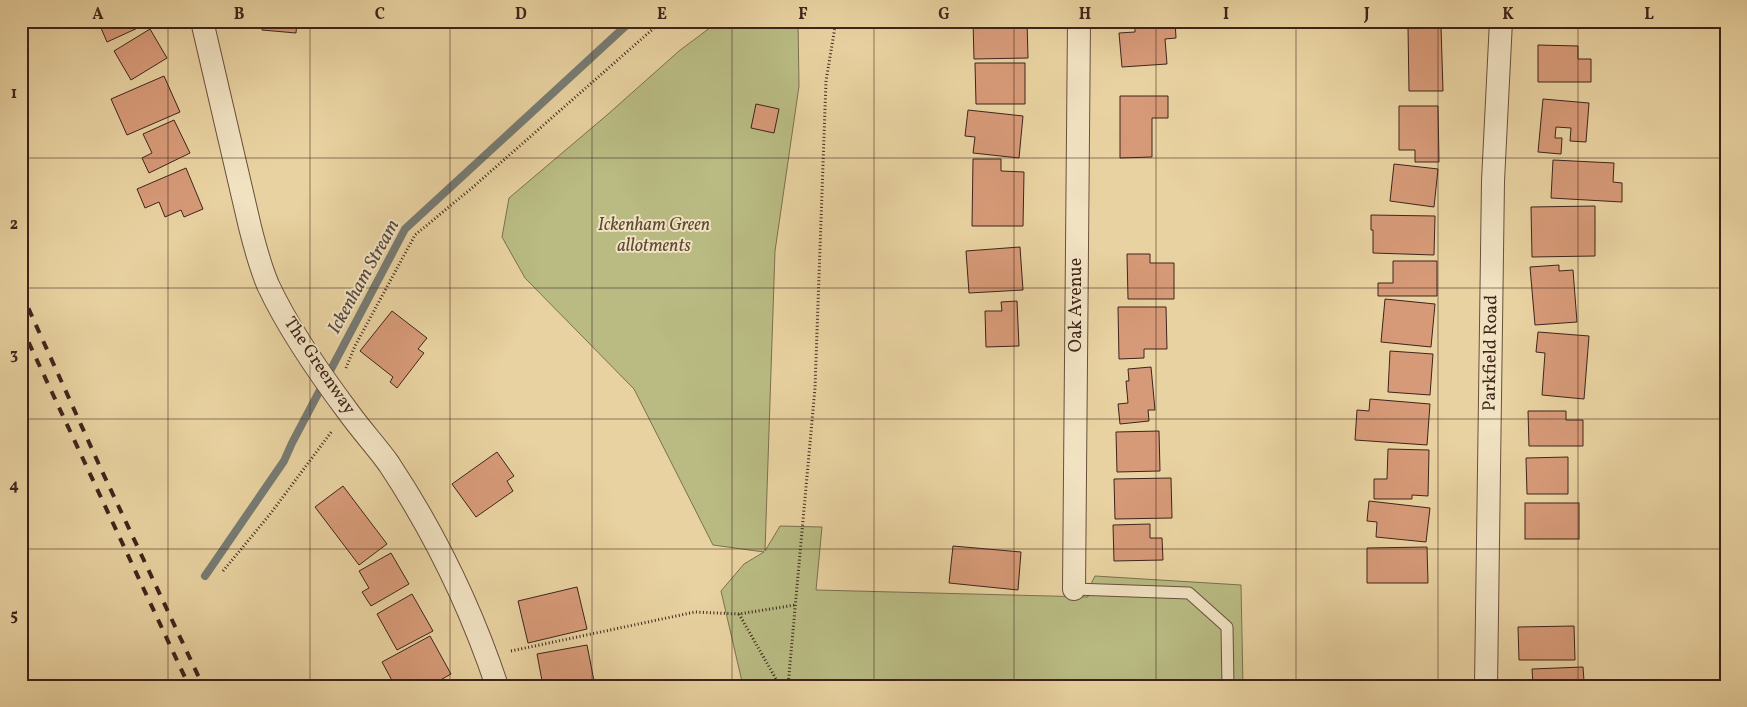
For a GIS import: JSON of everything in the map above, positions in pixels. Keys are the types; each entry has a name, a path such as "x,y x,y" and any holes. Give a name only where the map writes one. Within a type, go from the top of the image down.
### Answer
{"street":[{"name":"The Greenway","path":"202,21 258,257 268,284 280,308 317,367 350,415 388,463 405,490 464,596 497,686"},
{"name":"Oak Avenue","path":"1074,589 1079,21"},
{"name":"Parkfield Road","path":"1486,686 1493,181 1501,21"}],"lane":[{"path":"1074,589 1189,593 1227,627 1228,686"}],"path":[{"path":"334,392 355,346 415,235 473,187 662,21"},
{"path":"788,686 814,388 826,82 836,21"},
{"path":"224,571 271,513 334,428 350,415"},
{"path":"487,656 695,612 739,614 796,605"},
{"path":"739,614 780,686"}],"green space":[{"name":"Ickenham Green allotments","path":"719,21 798,21 799,86 775,251 765,551 780,526 822,527 816,590 1088,597 1088,590 1095,576 1241,585 1243,686 743,686 721,591 744,564 764,552 713,545 634,389 525,278 502,237 509,198 679,51"}],"building":[{"path":"98,21 153,21 107,42"},
{"path":"262,21 297,21 296,33 262,30"},
{"path":"973,21 1027,21 1028,58 974,59"},
{"path":"1175,21 1176,38 1165,39 1167,64 1122,67 1119,33 1135,32 1135,23"},
{"path":"1441,26 1443,91 1409,91 1408,27"},
{"path":"150,29 167,58 131,80 114,51"},
{"path":"1538,45 1578,46 1578,59 1591,59 1591,82 1538,82"},
{"path":"975,63 1025,63 1025,104 976,104"},
{"path":"164,76 180,112 127,135 111,99"},
{"path":"1120,96 1168,96 1168,118 1152,118 1152,157 1120,158"},
{"path":"1543,99 1589,103 1586,142 1570,141 1571,128 1556,127 1555,138 1562,138 1561,154 1538,152"},
{"path":"756,104 779,109 774,133 751,128"},
{"path":"1399,106 1438,106 1439,162 1415,162 1415,150 1399,150"},
{"path":"968,110 1023,116 1019,158 973,153 975,137 965,136"},
{"path":"174,120 190,153 149,173 142,158 152,153 143,134"},
{"path":"973,159 1001,159 1001,171 1024,172 1023,226 972,226"},
{"path":"1553,160 1614,163 1613,182 1622,183 1622,202 1551,198"},
{"path":"1394,164 1438,169 1434,207 1390,201"},
{"path":"186,168 203,209 184,217 181,210 165,217 159,202 145,208 137,189"},
{"path":"1595,206 1595,256 1532,257 1531,207"},
{"path":"1371,215 1435,216 1434,255 1373,253"},
{"path":"1020,247 1023,290 969,293 966,251"},
{"path":"1127,254 1150,254 1150,263 1174,263 1174,299 1128,299"},
{"path":"1393,261 1437,261 1437,296 1378,296 1378,283 1393,283"},
{"path":"1559,265 1559,271 1573,270 1577,322 1535,325 1530,267"},
{"path":"1385,299 1435,304 1431,347 1381,342"},
{"path":"1017,301 1019,346 986,347 985,311 1002,311 1001,302"},
{"path":"1118,307 1166,307 1167,349 1144,349 1144,358 1119,359"},
{"path":"392,311 427,338 418,349 424,353 397,388 390,382 393,377 360,351"},
{"path":"1538,332 1589,336 1584,399 1542,395 1545,353 1536,352"},
{"path":"1390,351 1433,354 1430,395 1388,392"},
{"path":"1151,367 1155,410 1148,410 1149,421 1120,424 1118,404 1128,403 1126,381 1129,381 1128,369"},
{"path":"1370,399 1430,404 1427,445 1355,440 1357,410 1369,411"},
{"path":"1528,411 1566,411 1566,420 1583,420 1583,446 1529,446"},
{"path":"1159,431 1160,471 1117,472 1116,432"},
{"path":"1388,449 1429,450 1428,496 1412,495 1412,499 1374,499 1374,479 1387,479"},
{"path":"497,452 514,476 507,481 513,491 476,517 452,484"},
{"path":"1568,457 1568,494 1527,494 1526,458"},
{"path":"1171,478 1172,518 1115,519 1114,479"},
{"path":"343,486 387,544 359,565 315,507"},
{"path":"1369,501 1430,508 1426,542 1376,537 1377,522 1367,521"},
{"path":"1525,503 1579,503 1579,539 1525,539"},
{"path":"1150,524 1150,538 1162,538 1163,560 1114,561 1113,525"},
{"path":"953,546 1021,552 1018,590 949,583"},
{"path":"1427,547 1428,583 1367,583 1367,548"},
{"path":"391,553 409,584 371,606 362,592 369,588 359,571"},
{"path":"577,587 587,629 528,643 518,601"},
{"path":"412,594 433,631 397,650 377,614"},
{"path":"1574,626 1575,660 1519,660 1518,627"},
{"path":"430,636 451,674 430,686 395,686 382,662"},
{"path":"587,645 595,686 543,686 537,654"},
{"path":"1583,667 1584,681 1569,681 1569,686 1527,686 1527,684 1533,684 1532,669"}],"waterway":[{"name":"Ickenham Stream","path":"205,576 284,461 405,229 631,21"}],"railway":[{"path":"21,292 101,469 203,686"},
{"path":"21,326 189,686"}]}
